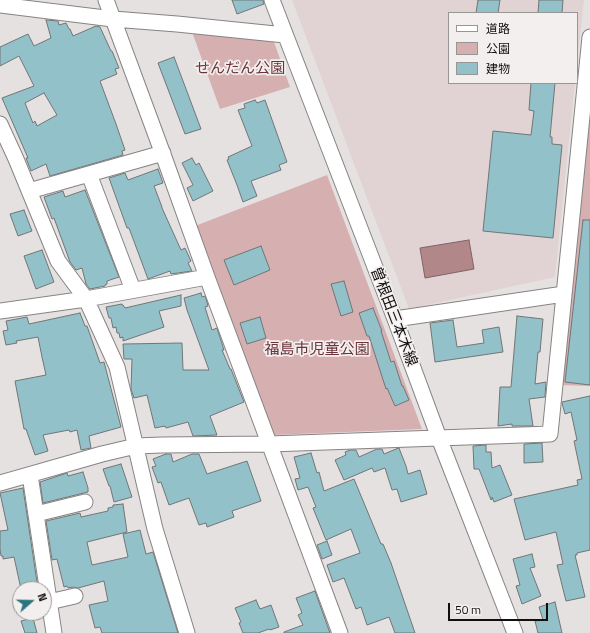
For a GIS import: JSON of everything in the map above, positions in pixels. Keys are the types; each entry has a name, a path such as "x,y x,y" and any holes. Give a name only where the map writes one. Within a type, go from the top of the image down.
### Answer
{"street":[{"path":"106,0 207,277 340,633"},
{"name":"曽根田三本木線","path":"272,0 515,633"},
{"path":"0,5 113,19 285,35"},
{"path":"0,483 102,454 136,446 270,444 550,434 590,37"},
{"path":"0,124 58,261 86,299 117,368 155,529 187,633"},
{"path":"29,190 163,153"},
{"path":"89,174 133,290"},
{"path":"0,311 86,299 207,277"},
{"path":"395,319 564,294"},
{"path":"30,475 47,581"},
{"path":"36,514 85,502"},
{"path":"52,602 75,596"},
{"path":"52,618 54,633"}],"shaded area":[{"path":"292,0 584,0 578,55 578,12 448,12 448,84 575,84 555,277 409,309"},
{"path":"469,240 474,269 425,278 420,248"}],"green space":[{"name":"せんだん公園","path":"192,32 274,42 290,87 220,109"},
{"path":"590,95 590,386 559,385"},
{"name":"福島市児童公園","path":"327,175 422,429 273,435 195,226"}],"building":[{"path":"232,0 263,0 264,4 237,14"},
{"path":"478,0 500,0 498,12 476,12"},
{"path":"539,0 563,0 562,12 538,12"},
{"path":"46,20 58,21 59,25 66,23 73,36 96,26 100,27 119,68 115,69 117,74 100,81 125,150 122,151 123,155 50,176 46,164 31,171 26,158 28,158 2,98 34,86 19,56 0,66 0,47 28,34 34,46 51,38","holes":["44,93 57,115 37,126 35,121 33,123 25,103"]},
{"path":"174,57 201,129 185,134 158,63"},
{"path":"531,84 555,84 550,137 552,137 552,144 562,145 553,238 483,231 493,131 531,135 534,111 529,110"},
{"path":"255,100 257,103 265,100 287,162 279,165 281,170 251,181 257,196 243,202 227,160 229,159 228,157 252,146 238,110 245,108 244,104"},
{"path":"192,158 196,165 199,163 213,191 193,201 187,188 193,185 182,163"},
{"path":"158,169 163,183 154,186 181,250 185,248 191,261 188,263 192,271 171,274 170,271 148,279 129,228 127,228 109,178 125,173 128,180"},
{"path":"85,190 119,277 107,281 105,286 90,289 86,284 82,268 76,270 70,262 54,218 52,219 44,197 63,191 65,197"},
{"path":"24,210 32,231 18,236 10,214"},
{"path":"583,220 590,220 590,385 565,382"},
{"path":"261,246 270,270 234,285 224,260"},
{"path":"42,250 54,282 36,289 24,256"},
{"path":"344,281 353,312 341,316 331,284"},
{"path":"201,293 202,297 205,296 207,302 208,306 205,307 212,330 217,328 224,350 222,350 244,402 210,416 217,435 193,436 188,422 166,428 165,426 155,428 147,395 134,398 131,389 132,359 124,359 123,344 182,343 183,370 209,370 184,298"},
{"path":"181,295 181,306 159,311 164,327 123,341 123,337 120,338 119,333 117,333 116,327 113,328 111,318 109,318 106,307 122,304 125,308"},
{"path":"373,308 382,331 391,362 394,361 402,386 409,400 395,406 387,388 386,389 369,336 367,336 359,313"},
{"path":"80,313 85,326 87,326 100,363 104,362 121,427 89,436 91,448 81,450 77,430 43,435 48,451 35,455 26,429 24,429 15,381 46,375 38,337 16,341 17,343 6,345 3,331 8,330 6,321 27,317 29,324"},
{"path":"517,316 543,319 535,384 546,382 545,397 529,399 533,426 512,426 512,424 498,426 500,387 511,387"},
{"path":"260,317 266,338 247,344 240,323"},
{"path":"453,320 457,347 484,343 482,330 499,327 503,352 435,362 430,323"},
{"path":"590,396 590,550 577,553 577,555 575,555 585,597 566,601 557,565 563,564 556,532 525,540 514,499 578,485 577,480 582,479 574,441 577,440 571,412 565,414 562,402"},
{"path":"542,443 543,462 524,463 524,444"},
{"path":"486,445 486,452 491,452 492,468 500,465 512,495 494,502 492,497 491,500 479,469 474,469 473,446"},
{"path":"399,448 408,474 420,470 427,494 401,502 397,489 392,490 385,468 374,472 372,468 344,480 335,460 346,455 345,452 350,450 356,450 359,457 377,449 382,449 384,454"},
{"path":"311,453 317,473 319,472 324,491 354,479 381,544 383,544 391,563 415,633 395,633 389,617 367,625 361,607 356,609 344,578 333,582 327,565 360,553 351,529 326,540 313,508 316,507 308,487 298,490 295,479 300,478 294,457"},
{"path":"166,454 171,454 173,462 192,454 199,454 207,474 247,461 261,501 232,511 234,517 207,527 206,523 199,525 189,498 169,505 161,482 158,483 152,467 156,466 153,459"},
{"path":"121,464 132,497 114,502 110,486 103,469"},
{"path":"83,472 88,492 43,503 40,482 67,473 68,476"},
{"path":"23,488 37,581 19,581 14,557 3,559 3,556 1,556 0,531 8,530 0,493"},
{"path":"123,504 127,532 87,542 92,565 128,557 123,534 140,530 146,554 153,552 178,633 102,633 100,627 95,628 89,605 108,601 104,581 78,588 68,588 67,586 64,587 57,559 52,560 46,521 80,513 81,517 108,511 108,508 113,507 113,505"},
{"path":"327,541 332,555 322,559 317,545"},
{"path":"532,554 535,567 530,568 541,596 522,604 516,586 520,585 513,559"},
{"path":"315,591 330,633 284,633 303,625 298,615 302,613 296,598"},
{"path":"256,600 260,609 271,605 279,627 258,633 243,633 239,623 241,622 235,608"},
{"path":"555,602 562,633 538,633 535,621 543,620 539,607"},
{"path":"21,621 34,621 37,633 25,633"}]}
